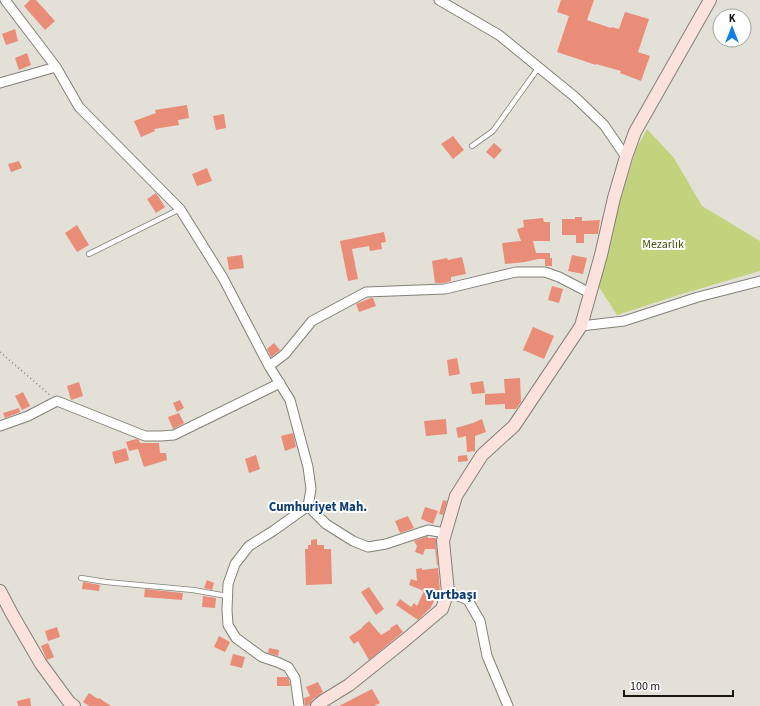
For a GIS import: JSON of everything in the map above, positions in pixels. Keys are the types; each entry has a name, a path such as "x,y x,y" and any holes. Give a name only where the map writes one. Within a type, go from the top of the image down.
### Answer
{"street":[{"path":"5,0 56,67 79,107 180,209 223,278 269,366 290,400 308,466 311,489 308,506 249,546 236,564 228,584 227,610 228,625 236,638 262,657 288,666 294,678 299,706"},
{"path":"439,0 500,35 575,97 604,125 626,157"},
{"path":"322,704 349,685 442,609 448,592 443,541 456,496 482,455 514,426 581,326 601,255 614,198 635,132 710,0"},
{"path":"0,83 56,67"},
{"path":"269,366 285,354 312,321 366,292 445,288 516,272 545,272 559,277 590,293"},
{"path":"581,326 624,321 698,297 760,281"},
{"path":"0,426 28,416 57,401 145,436 174,435 280,383"},
{"path":"308,506 326,524 353,541 368,547 386,544 428,530 445,533"},
{"path":"0,592 41,664 72,705"},
{"path":"448,592 468,600 480,621 487,656 508,706"}],"lane":[{"path":"472,146 493,131 539,67"},
{"path":"89,254 180,209"},
{"path":"81,578 121,584 193,590 227,596"}],"path":[{"path":"0,352 57,401"}],"green space":[{"name":"Mezarlık","path":"647,129 674,158 702,206 760,241 760,271 617,315 599,287 616,213 637,147"}],"building":[{"path":"30,0 36,0 55,21 45,30 24,6"},
{"path":"561,0 594,0 587,20 611,28 619,29 625,12 649,19 638,52 650,56 641,81 620,73 621,71 596,65 557,52 569,16 557,12"},
{"path":"15,29 18,41 6,45 2,34"},
{"path":"27,53 31,65 19,70 15,58"},
{"path":"187,105 189,118 178,120 179,125 154,129 155,131 141,137 134,121 156,113 155,110"},
{"path":"224,114 226,128 216,130 213,116"},
{"path":"453,136 464,150 453,159 441,144"},
{"path":"494,143 502,150 494,159 486,152"},
{"path":"19,161 22,168 11,172 8,164"},
{"path":"207,168 212,181 197,186 192,174"},
{"path":"156,193 165,207 156,213 147,199"},
{"path":"575,217 582,217 582,221 600,220 598,234 584,234 584,243 576,243 576,235 562,235 562,219 575,219"},
{"path":"543,218 544,222 550,222 550,241 533,241 536,253 550,253 550,258 552,258 552,266 545,266 545,259 505,264 502,243 521,241 517,229 524,227 523,220"},
{"path":"77,225 89,245 77,252 65,233"},
{"path":"384,232 386,242 381,243 382,249 370,251 369,246 352,249 358,279 348,281 340,241"},
{"path":"242,255 244,268 229,270 227,257"},
{"path":"572,255 587,258 583,274 568,271"},
{"path":"462,257 466,274 451,277 451,281 435,283 432,261"},
{"path":"552,286 563,289 559,303 548,300"},
{"path":"373,298 376,306 359,312 356,304"},
{"path":"533,327 554,336 544,359 523,350"},
{"path":"274,343 280,350 271,357 267,349"},
{"path":"457,358 460,374 449,376 447,360"},
{"path":"520,378 521,402 516,409 505,409 505,404 485,405 485,394 505,393 504,379"},
{"path":"483,381 485,393 472,394 470,383"},
{"path":"79,382 83,396 71,400 67,386"},
{"path":"23,392 30,406 22,410 15,396"},
{"path":"180,400 184,408 177,412 173,403"},
{"path":"19,408 20,412 5,418 3,413"},
{"path":"179,413 184,423 173,429 168,417"},
{"path":"446,419 447,434 426,436 424,421"},
{"path":"482,419 486,432 475,436 475,451 467,452 466,436 458,438 456,428"},
{"path":"293,433 296,447 285,451 281,436"},
{"path":"136,439 139,440 140,443 159,443 160,453 166,453 167,460 144,467 138,449 129,451 126,442"},
{"path":"126,448 129,460 115,464 112,452"},
{"path":"256,455 260,469 249,473 245,459"},
{"path":"467,455 468,461 458,462 458,456"},
{"path":"443,500 447,501 443,515 439,514"},
{"path":"425,507 438,511 433,524 421,519"},
{"path":"408,516 414,528 400,533 395,521"},
{"path":"428,536 428,538 436,538 438,565 435,549 425,549 423,555 415,552 417,546 414,541"},
{"path":"317,539 317,545 324,545 324,549 331,549 332,584 306,585 305,549 308,549 308,545 311,545 311,540"},
{"path":"422,568 422,570 438,568 440,591 437,600 435,599 430,609 418,620 396,605 400,599 411,607 414,603 417,606 424,591 409,585 411,579 417,581 416,569"},
{"path":"207,580 214,583 212,590 204,588"},
{"path":"83,582 100,585 99,591 82,589"},
{"path":"369,587 384,609 376,615 361,592"},
{"path":"145,589 183,593 182,600 144,597"},
{"path":"203,596 216,598 215,608 202,607"},
{"path":"369,621 381,635 397,624 403,632 369,660 358,641 354,644 349,637"},
{"path":"57,627 60,637 48,641 45,631"},
{"path":"219,636 230,642 225,652 214,647"},
{"path":"48,643 54,657 47,660 41,646"},
{"path":"269,648 279,650 278,656 268,653"},
{"path":"233,654 245,657 242,668 230,665"},
{"path":"277,677 288,677 290,686 277,686"},
{"path":"318,682 323,692 312,700 310,705 305,706 304,698 310,696 306,687"},
{"path":"372,689 380,703 374,706 339,706"},
{"path":"89,693 111,706 89,706 83,702"},
{"path":"30,698 31,706 18,706 17,701"}],"district":[{"name":"Cumhuriyet Mah.","path":"318,507"},
{"name":"Yurtbaşı","path":"451,595"}]}
